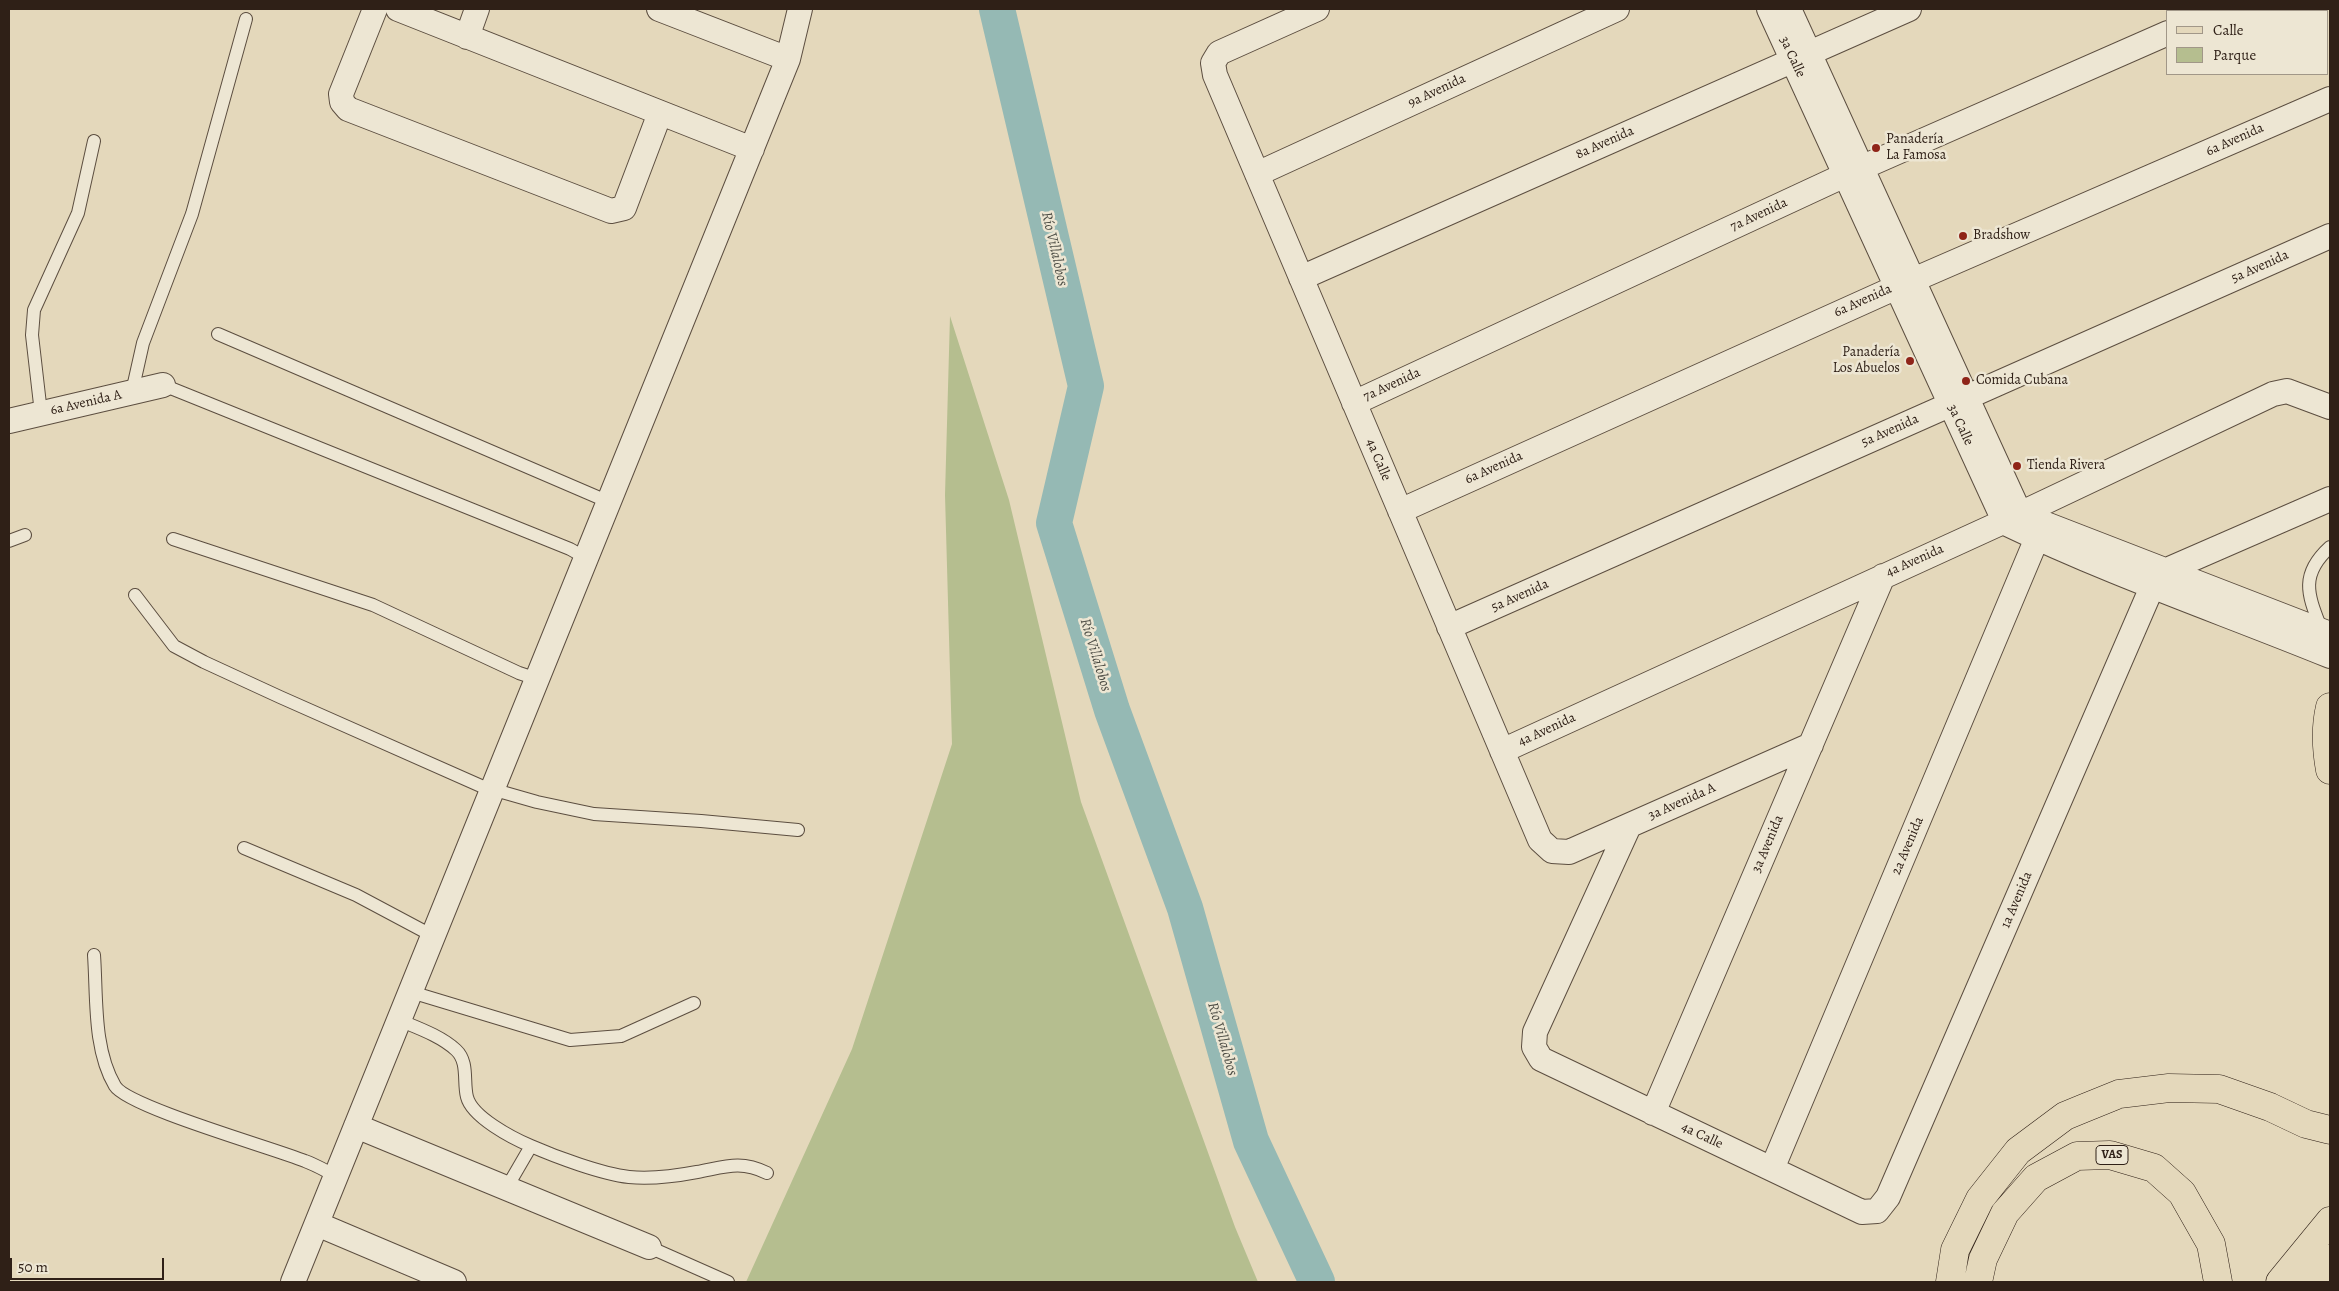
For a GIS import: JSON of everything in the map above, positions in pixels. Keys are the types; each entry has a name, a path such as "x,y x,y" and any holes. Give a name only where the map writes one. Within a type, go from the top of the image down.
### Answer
{"main road":[{"path":"2330,707 2327,721 2326,746 2330,770"},
{"path":"1950,1282 1955,1250 1980,1199 2018,1150 2066,1116 2119,1094 2169,1088 2219,1089 2270,1107 2306,1124 2330,1130"},
{"name":"VAS","path":"1978,1282 1983,1259 2005,1213 2036,1178 2077,1156 2110,1154 2154,1168 2182,1193 2211,1244 2218,1282"},
{"path":"2280,1282 2330,1221"},
{"path":"2310,1282 2330,1259"}],"street":[{"path":"376,9 340,94 342,102 348,109 611,211 624,208 660,113"},
{"path":"398,9 752,149"},
{"path":"467,37 477,9"},
{"path":"659,9 788,60"},
{"path":"293,1282 788,60 800,9"},
{"name":"4a Calle","path":"1317,9 1219,53 1213,63 1215,76 1540,840 1552,851"},
{"name":"9a Avenida","path":"1256,174 1617,9"},
{"name":"3a Calle","path":"1769,9 1801,56 2012,518"},
{"name":"3a Calle","path":"1789,9 1801,56"},
{"name":"8a Avenida","path":"1301,278 1909,9"},
{"name":"7a Avenida","path":"1354,403 1854,171 2166,34"},
{"name":"6a Avenida","path":"1400,511 1905,283 2330,99"},
{"name":"5a Avenida","path":"1449,627 2330,236"},
{"name":"6a Avenida A","path":"9,421 163,385"},
{"name":"4a Avenida","path":"1502,751 2012,518 2273,394 2287,392 2330,407"},
{"path":"2167,570 2330,500"},
{"path":"2012,518 2042,531 2152,588 2200,604 2330,656"},
{"path":"2042,531 2167,570 2326,632"},
{"name":"2a Avenida","path":"1772,1169 2042,531"},
{"name":"1a Avenida","path":"1877,1211 1888,1197 2152,588 2167,570"},
{"name":"3a Avenida","path":"1653,1113 1882,576"},
{"name":"3a Avenida A","path":"1552,851 1569,852 1811,745"},
{"name":"4a Calle","path":"1629,826 1535,1032 1534,1047 1541,1059 1862,1212 1877,1211"},
{"path":"356,1126 649,1247"},
{"path":"317,1224 454,1282"}],"lane":[{"path":"132,392 143,343 192,214 246,19"},
{"path":"41,413 32,335 34,310 78,212 94,141"},
{"path":"218,334 609,502"},
{"path":"163,385 570,549 586,558"},
{"path":"9,541 25,535"},
{"path":"173,539 373,605 511,669 537,679"},
{"path":"2326,632 2308,594 2316,562 2330,547"},
{"path":"135,595 174,646 204,662 492,789 537,802 594,814 798,830"},
{"path":"244,848 356,895 433,936"},
{"path":"94,955 99,1034 105,1066 116,1088 146,1105 305,1161 336,1176"},
{"path":"411,992 570,1040 621,1036 694,1003"},
{"path":"399,1020 441,1039 457,1051 463,1061 466,1096 471,1109 496,1127 531,1146 593,1168 629,1177 666,1176 698,1172 728,1165 753,1167 767,1173"},
{"path":"506,1189 531,1146"},
{"path":"649,1247 728,1282"}],"green space":[{"path":"950,316 1009,500 1081,802 1235,1227 1258,1282 746,1282 852,1049 952,744 945,495"}],"waterway":[{"name":"Río Villalobos","path":"997,9 1086,386 1054,523 1112,710 1185,908 1251,1141 1317,1282"}],"place":[{"name":"Panadería La Famosa","path":"1876,148"},
{"name":"Bradshow","path":"1963,236"},
{"name":"Panadería Los Abuelos","path":"1910,361"},
{"name":"Comida Cubana","path":"1966,381"},
{"name":"Tienda Rivera","path":"2017,466"}]}
